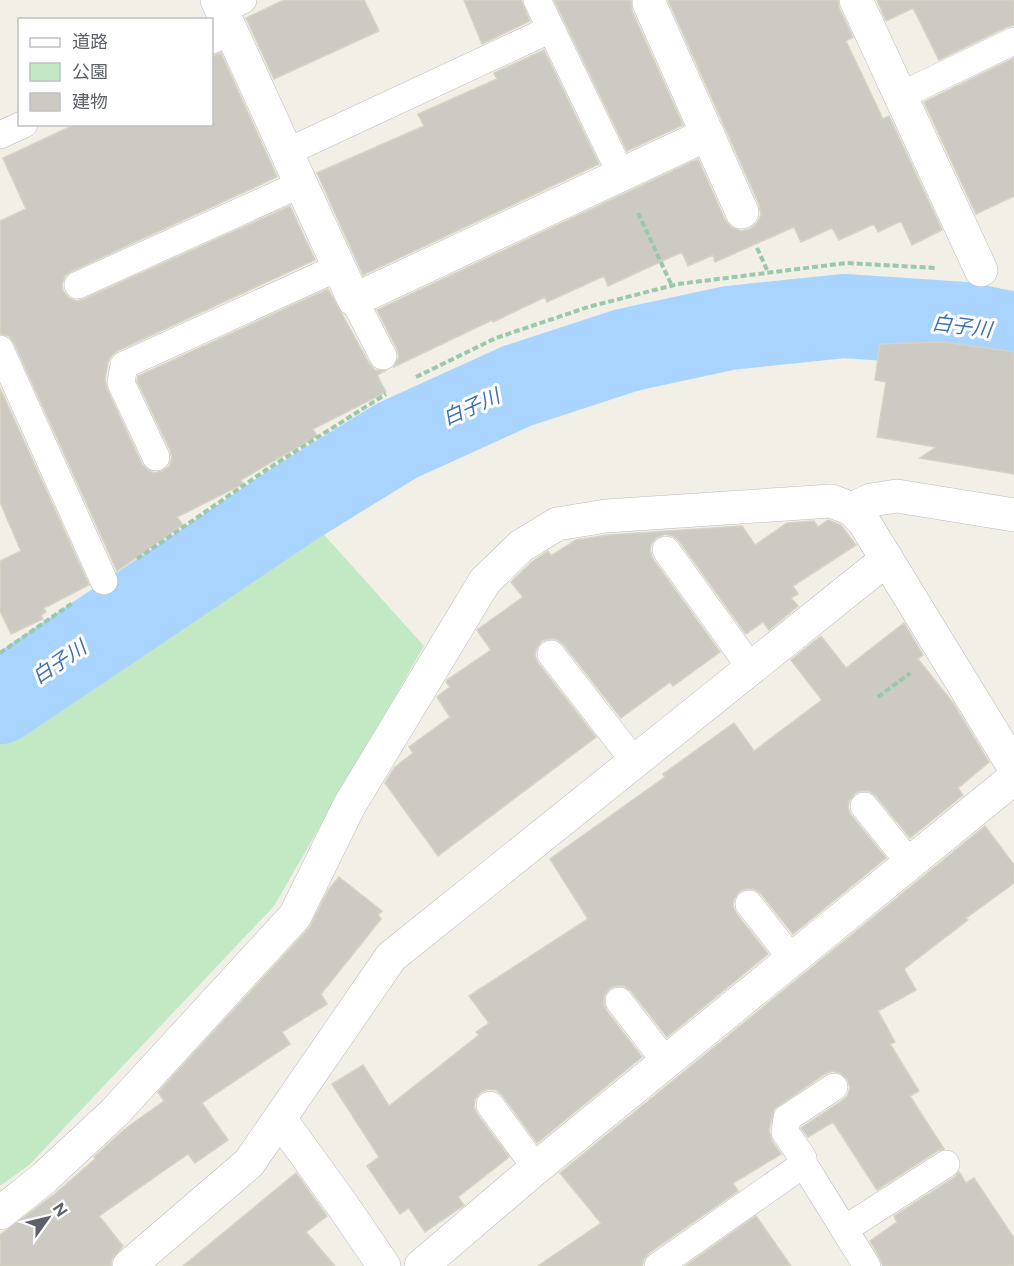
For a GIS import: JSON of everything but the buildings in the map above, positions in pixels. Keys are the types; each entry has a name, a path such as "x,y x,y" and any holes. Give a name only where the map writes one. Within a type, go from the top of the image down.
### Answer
{"street":[{"path":"650,0 649,3 742,212"},
{"path":"856,0 981,270"},
{"path":"225,16 354,300 708,134"},
{"path":"852,509 871,500 897,496 1014,515"},
{"path":"0,1213 44,1178 114,1113 295,916 349,806 484,581 521,546 557,524 606,516 831,501 852,509 864,522 1014,767"},
{"path":"129,1266 249,1163 391,957 887,559"},
{"path":"421,1266 536,1168 1014,778"},
{"path":"280,1119 344,1206 384,1266"}],"lane":[{"path":"537,0 621,174"},
{"path":"287,152 551,29"},
{"path":"900,96 1014,41"},
{"path":"0,135 20,126"},
{"path":"78,285 301,184"},
{"path":"156,456 121,383 124,365 339,267"},
{"path":"354,300 383,356"},
{"path":"0,349 104,581"},
{"path":"666,550 751,668"},
{"path":"551,654 635,762"},
{"path":"864,806 910,863"},
{"path":"749,904 792,959"},
{"path":"619,1001 666,1062"},
{"path":"834,1087 787,1118 786,1132 803,1158 804,1167 867,1266"},
{"path":"490,1105 536,1168"},
{"path":"844,1229 946,1164"},
{"path":"658,1266 798,1168 804,1167"}],"path":[{"path":"621,174 672,286"},
{"path":"407,382 496,338 588,307 672,286 846,263 981,270"},
{"path":"0,653 266,470 388,393"}],"green space":[{"path":"318,528 424,646 274,906 29,1165 0,1186 0,742"}],"waterway":[{"name":"白子川","path":"0,702 294,504 396,441 517,386 627,350 729,328 844,316 964,324 1014,334"}]}
